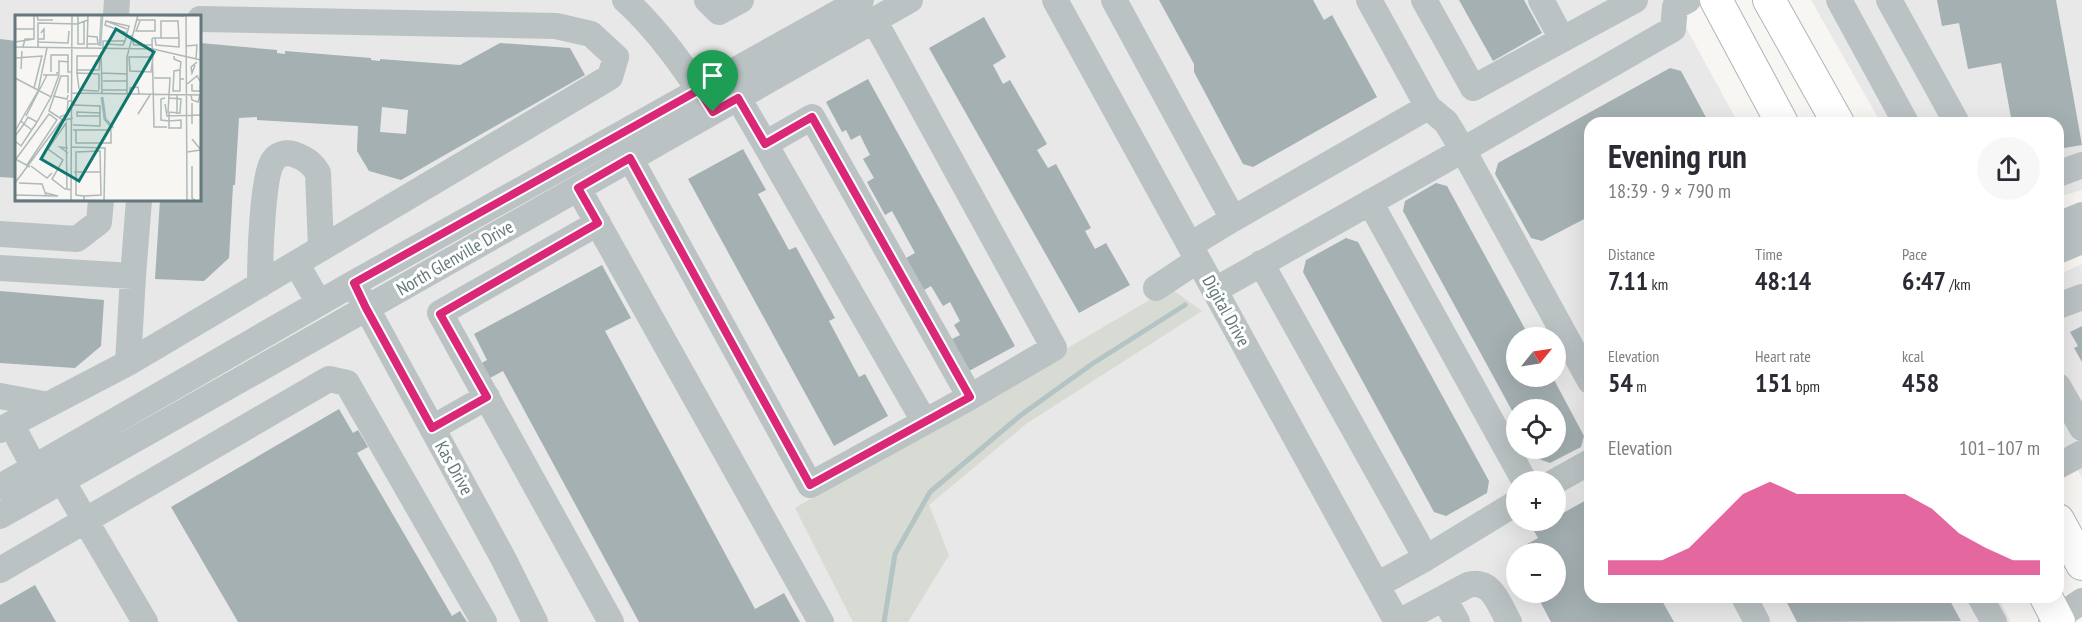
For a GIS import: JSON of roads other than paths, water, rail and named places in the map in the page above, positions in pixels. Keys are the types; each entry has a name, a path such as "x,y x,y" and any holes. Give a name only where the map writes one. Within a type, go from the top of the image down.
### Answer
{"main road":[{"path":"1716,0 1779,117"},
{"path":"1769,0 1835,117"},
{"path":"2064,531 2082,564"}],"street":[{"path":"116,15 117,0"},
{"path":"625,0 645,18 706,101"},
{"path":"707,0 719,12 741,0"},
{"name":"North Glenville Drive","path":"0,516 48,469 354,283 706,101 868,10 910,0"},
{"path":"1114,0 1233,219"},
{"path":"1369,0 1428,107 1446,122 1463,150 1584,370"},
{"path":"1424,0 1473,88 1635,0"},
{"path":"1541,0 1562,39"},
{"path":"1839,0 1903,117"},
{"path":"1889,0 1954,117"},
{"name":"Digital Drive","path":"1059,1 1194,253 1398,622"},
{"path":"1215,290 1672,29 1675,2"},
{"path":"630,158 810,485 1054,348 868,10"},
{"path":"145,622 86,521 48,469 6,427 128,363 610,76 616,57 591,34 556,26 201,19"},
{"path":"732,87 924,421"},
{"name":"North Glenville Drive","path":"0,487 48,469 366,308 630,158 706,101"},
{"path":"1156,288 1233,219 1428,107"},
{"path":"765,144 812,117 970,397"},
{"path":"260,285 267,175 272,161 279,155 289,153 302,158 313,165 318,173 321,248"},
{"path":"2064,172 2082,165"},
{"path":"578,188 821,622"},
{"path":"0,234 77,239 99,222 101,201"},
{"path":"128,363 139,201"},
{"path":"1370,202 1519,471"},
{"path":"2064,222 2082,215"},
{"path":"598,223 440,314 611,622"},
{"path":"2064,248 2082,241"},
{"path":"296,263 319,303"},
{"path":"1261,263 1426,558"},
{"path":"0,268 133,276"},
{"name":"Kas Drive","path":"354,283 503,558 534,622"},
{"path":"2064,304 2082,297"},
{"path":"0,570 329,379 347,383 484,622"},
{"path":"0,396 48,405"},
{"path":"2064,396 2082,428"},
{"path":"432,428 487,397"},
{"path":"2064,463 2082,453"},
{"path":"1566,475 1584,465"},
{"path":"1377,585 1506,509"},
{"path":"1398,622 1468,585 1482,583 1494,595 1509,622"},
{"path":"1444,598 1457,622"},
{"path":"1747,603 1757,622"},
{"path":"1983,603 1994,622"}],"waterway":[{"path":"884,622 895,554 930,492 1021,415 1092,364 1185,305"}]}
